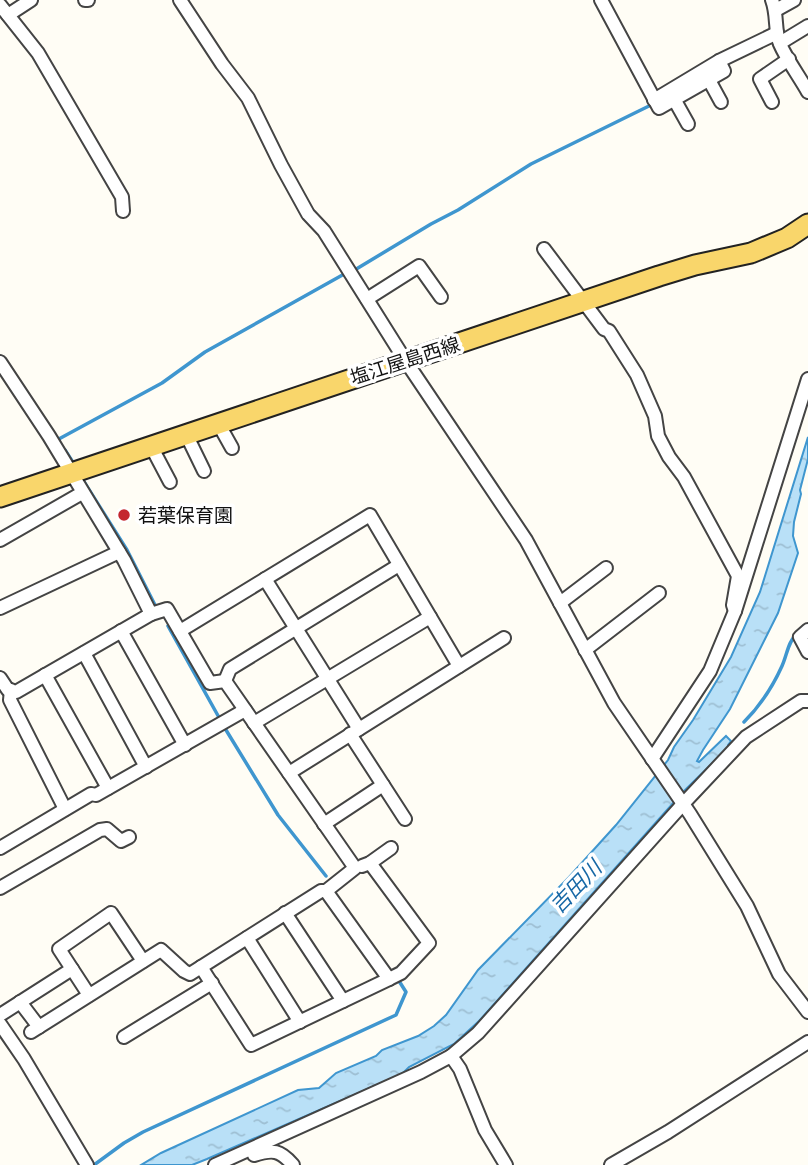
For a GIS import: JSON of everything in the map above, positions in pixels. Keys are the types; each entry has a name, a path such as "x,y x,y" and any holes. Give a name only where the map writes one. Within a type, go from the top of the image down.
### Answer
{"main road":[{"name":"塩江屋島西線","path":"0,497 695,265 751,253 787,238 808,224"}],"street":[{"path":"31,0 4,10 38,53 122,197 123,211"},
{"path":"180,0 248,98 309,214 324,231 405,360 526,540 614,703 682,802 747,906 779,974 804,998 808,1012"},
{"path":"601,0 659,108 724,71 719,61"},
{"path":"794,0 774,5 778,38 808,92"},
{"path":"654,100 719,61 808,26"},
{"path":"772,102 760,79 789,60"},
{"path":"709,80 722,102"},
{"path":"674,99 688,124"},
{"path":"544,249 576,294 604,329 609,331 637,374 655,416 658,436 684,477 738,576 733,605 735,611"},
{"path":"367,299 419,266 441,297"},
{"path":"0,362 75,472 82,494 119,552 151,614"},
{"path":"654,762 710,671 735,611 808,379"},
{"path":"218,423 232,448"},
{"path":"186,434 204,471"},
{"path":"151,446 170,482"},
{"path":"0,540 82,494"},
{"path":"180,631 370,516 459,666"},
{"path":"0,608 119,552"},
{"path":"225,681 230,669 400,565"},
{"path":"560,603 606,568"},
{"path":"265,579 328,678 383,785 405,819"},
{"path":"584,650 659,593"},
{"path":"0,678 8,690 16,692 151,614 167,609 210,683 225,681"},
{"path":"254,723 430,617"},
{"path":"808,630 800,637 808,652"},
{"path":"121,631 185,745"},
{"path":"289,773 504,638"},
{"path":"83,653 146,767"},
{"path":"45,675 108,788"},
{"path":"225,681 355,869"},
{"path":"11,691 10,700 65,809"},
{"path":"219,1163 451,1056 478,1033 682,802 746,737 801,701 808,701"},
{"path":"0,848 91,794 96,795 245,710"},
{"path":"324,824 383,785"},
{"path":"0,888 100,830 107,829 121,841 129,837"},
{"path":"20,1002 35,1030 161,950 190,974 391,848"},
{"path":"201,967 251,1045 401,973 429,943 370,863"},
{"path":"326,891 389,979"},
{"path":"89,995 59,949 111,913 143,961"},
{"path":"285,913 343,1001"},
{"path":"247,938 300,1022"},
{"path":"0,1015 72,969"},
{"path":"124,1037 212,983"},
{"path":"0,1024 87,1165"},
{"path":"611,1165 668,1132 808,1042"},
{"path":"451,1056 460,1069 485,1130 506,1165"},
{"path":"277,1151 280,1146 320,1118"},
{"path":"219,1163 277,1151 293,1165"}],"water":[{"name":"吉田川","path":"808,437 808,459 794,522 793,536 798,553 778,613 730,709 697,761 726,736 731,741 729,747 683,792 479,1021 454,1044 409,1067 402,1074 207,1159 192,1165 141,1165 161,1153 298,1090 319,1088 336,1073 418,1036 446,1015 478,970 569,877 616,825 668,760 731,657 760,592"}],"waterway":[{"path":"353,271 531,164 651,105"},
{"path":"58,441 162,383 205,352 346,273"},
{"path":"65,450 74,464"},
{"path":"81,477 127,550 155,605"},
{"path":"168,626 226,730 278,815 326,876"},
{"path":"744,722 770,689 796,635"},
{"path":"94,1165 143,1132 396,1015 406,992 399,981"}],"place":[{"name":"若葉保育園","path":"124,515"}]}
